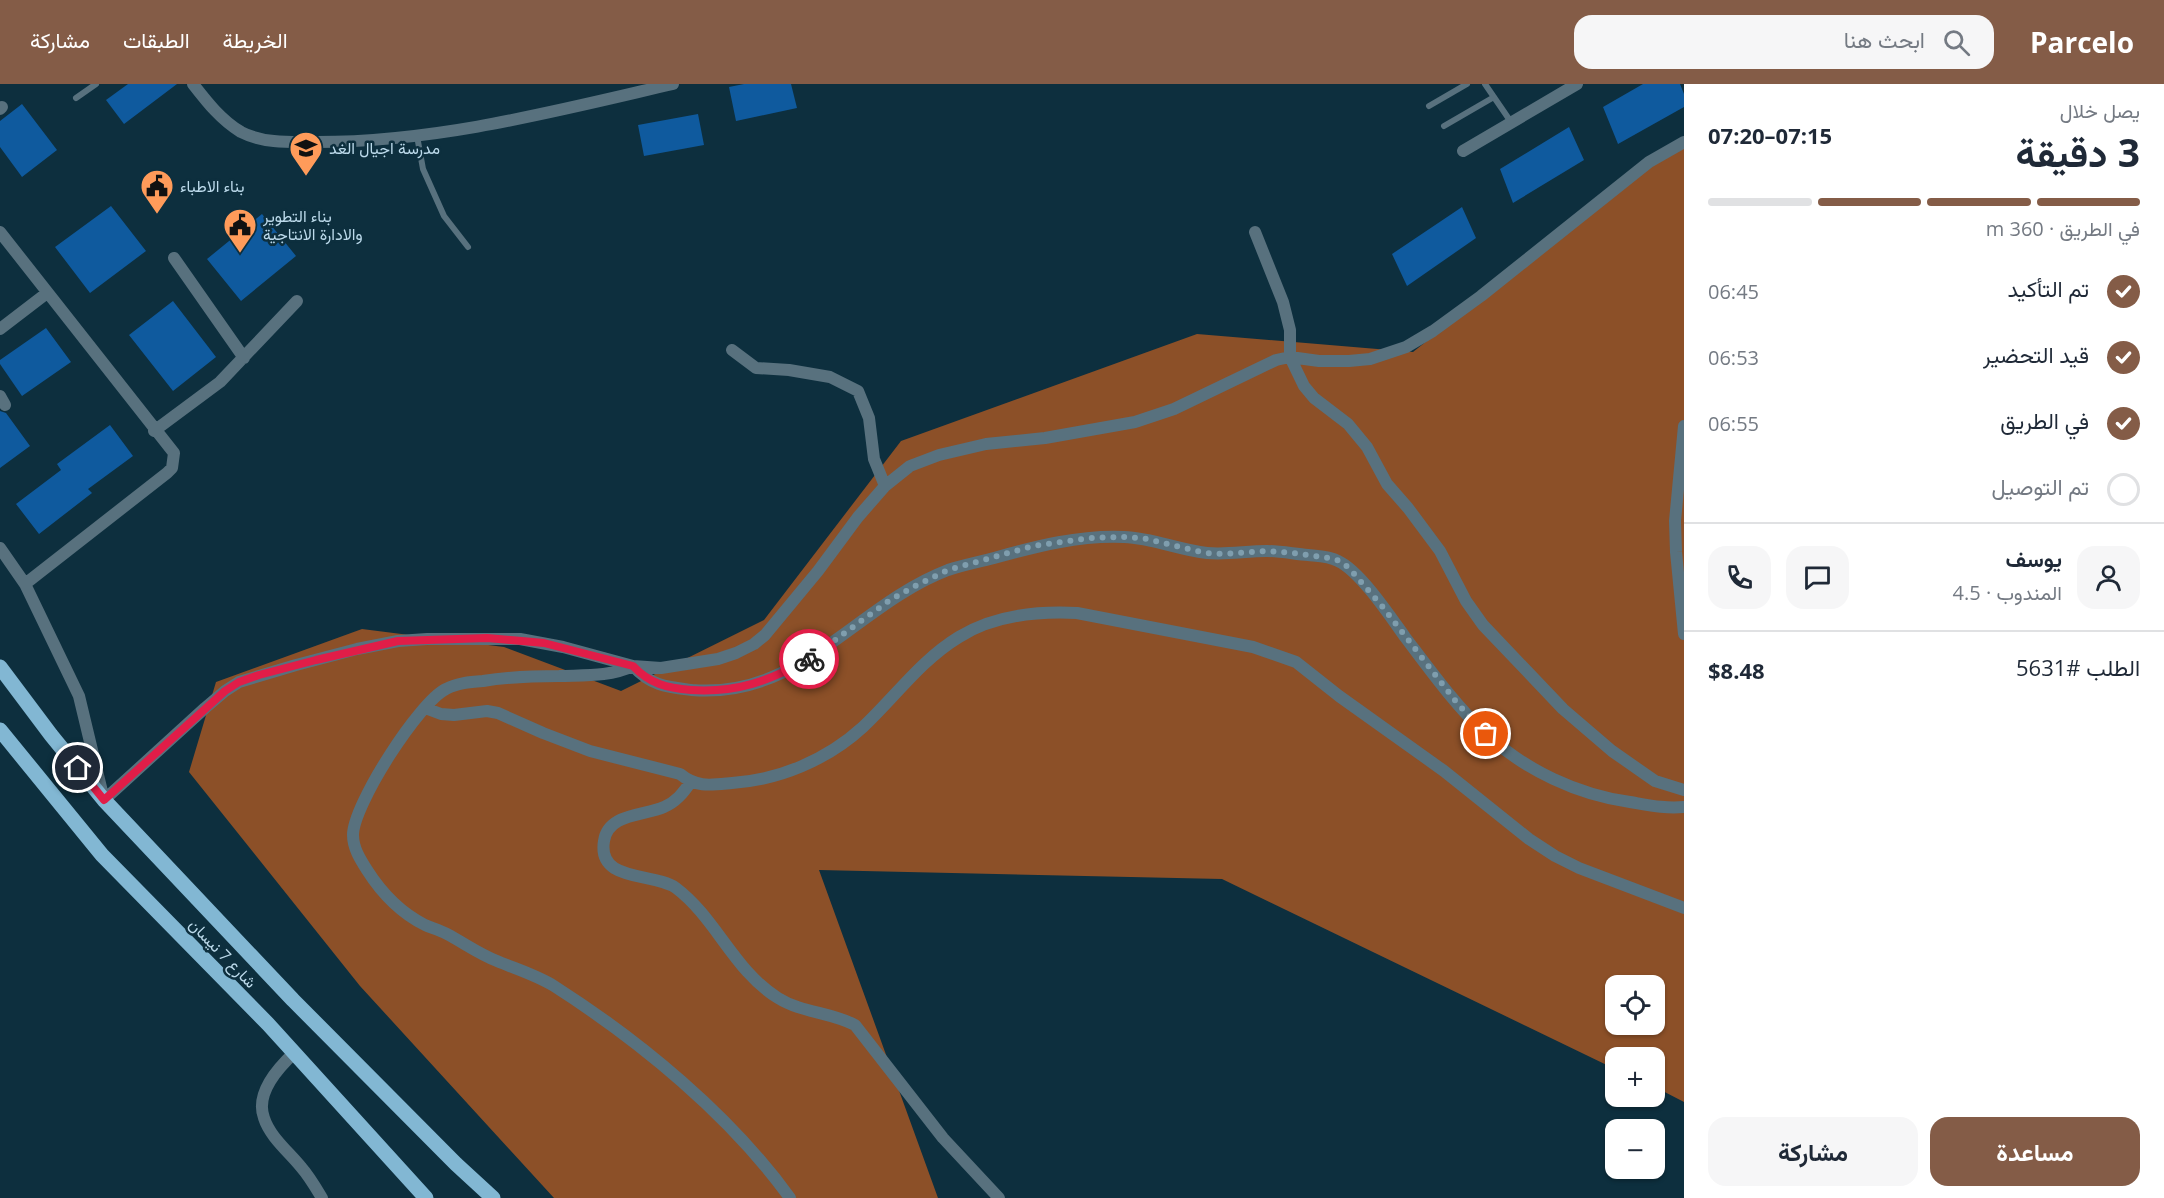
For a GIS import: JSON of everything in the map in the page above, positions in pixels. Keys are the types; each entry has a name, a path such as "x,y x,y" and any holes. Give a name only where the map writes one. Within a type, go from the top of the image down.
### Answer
{"main road":[{"name":"شارع 7 نيسان","path":"0,667 104,800 293,1000 456,1164 493,1198"},
{"name":"شارع 7 نيسان","path":"0,730 102,855 294,1053 426,1198"}],"street":[{"path":"193,84 213,110 242,132 277,142 353,142 417,136 517,120 673,84"},
{"path":"1463,151 1577,84"},
{"path":"104,800 225,691 239,682 259,675 316,660 398,641 487,638 544,643 633,666 661,668 718,659 736,653 754,644 775,625 826,562 858,517 885,486 922,459 986,444 1046,438 1135,422 1160,414 1257,367 1290,357 1319,361 1349,361 1370,359 1406,347 1433,331 1481,296 1649,162 1684,142"},
{"path":"0,232 154,431 174,453 172,468 25,584"},
{"path":"1255,232 1283,302 1290,330 1290,357 1304,386 1314,398 1348,424 1367,447 1387,484 1440,551 1466,601 1483,626 1563,709 1612,751 1655,781 1684,790"},
{"path":"174,258 244,358"},
{"path":"0,330 47,293"},
{"path":"154,431 205,394 244,358 297,301"},
{"path":"732,350 756,368 789,370 830,377 858,391 869,418 874,459 885,486"},
{"path":"1684,426 1675,520 1684,634"},
{"path":"633,666 657,685 680,689 731,690 757,683 782,674 810,658 890,600 948,570 1033,546 1065,541 1142,538 1205,553 1267,551 1329,558 1340,561 1363,584 1457,703 1486,734 1511,754 1539,771 1607,799 1684,807"},
{"name":"شارع 7 نيسان","path":"0,548 25,584 79,696 104,800"},
{"path":"425,708 441,714 453,715 477,711 498,713 590,751 680,774 690,783 705,785 765,780 785,774 841,744 862,727 918,671 960,636 1000,620 1023,615 1051,612 1077,613 1253,647 1296,662 1339,696 1444,771 1529,838 1555,855 1579,868 1684,908"},
{"path":"633,666 620,672 598,675 500,678 461,684 443,690 434,696 403,734 361,805 353,835 355,850 388,896 405,912 488,957 552,985 627,1038 700,1097 759,1158 790,1198"},
{"path":"690,783 673,802 662,808 631,815 617,821 608,829 603,850 609,862 618,871 661,881 681,892 702,914 751,975 778,998 804,1010 835,1016 855,1025 943,1138 999,1198"},
{"path":"294,1053 279,1068 264,1095 263,1117 322,1198"}],"lane":[{"path":"76,98 96,84"},
{"path":"1429,106 1467,84"},
{"path":"1485,84 1511,122"},
{"path":"1444,126 1494,97"},
{"path":"417,136 423,169 444,216 468,247"}],"shaded area":[{"path":"1684,136 1684,1102 1665,1092 1665,1047 1605,1047 1605,1064 1222,879 819,870 938,1198 554,1198 360,986 189,772 216,682 362,629 504,647 621,691 764,620 901,441 1197,334 1413,352"}],"building":[{"path":"128,84 177,84 124,124 106,100"},
{"path":"744,84 791,84 797,108 736,121 729,87"},
{"path":"1643,84 1680,84 1684,94 1684,107 1618,144 1603,107"},
{"path":"22,104 57,150 22,177 0,147 0,121"},
{"path":"698,114 704,145 644,156 638,125"},
{"path":"1569,127 1584,160 1513,203 1500,169"},
{"path":"111,206 146,251 90,293 55,247"},
{"path":"1462,207 1476,238 1407,286 1392,254"},
{"path":"262,214 296,256 241,301 207,259"},
{"path":"173,301 216,357 173,391 129,335"},
{"path":"46,328 71,362 22,396 0,364 0,360"},
{"path":"0,411 6,413 30,446 0,468"},
{"path":"110,425 133,456 88,489 92,493 39,534 16,504 61,470 57,464"}],"way so far":[{"path":"809,659 890,600 915,586 948,570 1033,546 1090,538 1122,537 1142,538 1205,553 1267,551 1293,553 1329,558 1340,561 1349,568 1382,606 1457,703 1486,734"}],"place":[{"name":"مدرسة اجيال الغد","path":"306,177"},
{"name":"بناء الاطباء","path":"157,215"},
{"name":"بناء التطوير والادارة الانتاجية","path":"240,254"}],"route":[{"path":"78,768 104,800 205,708 239,682 357,649 398,641 458,638 520,639 563,647 633,666 657,685 706,691 731,690 757,683 782,674 809,659"}]}
